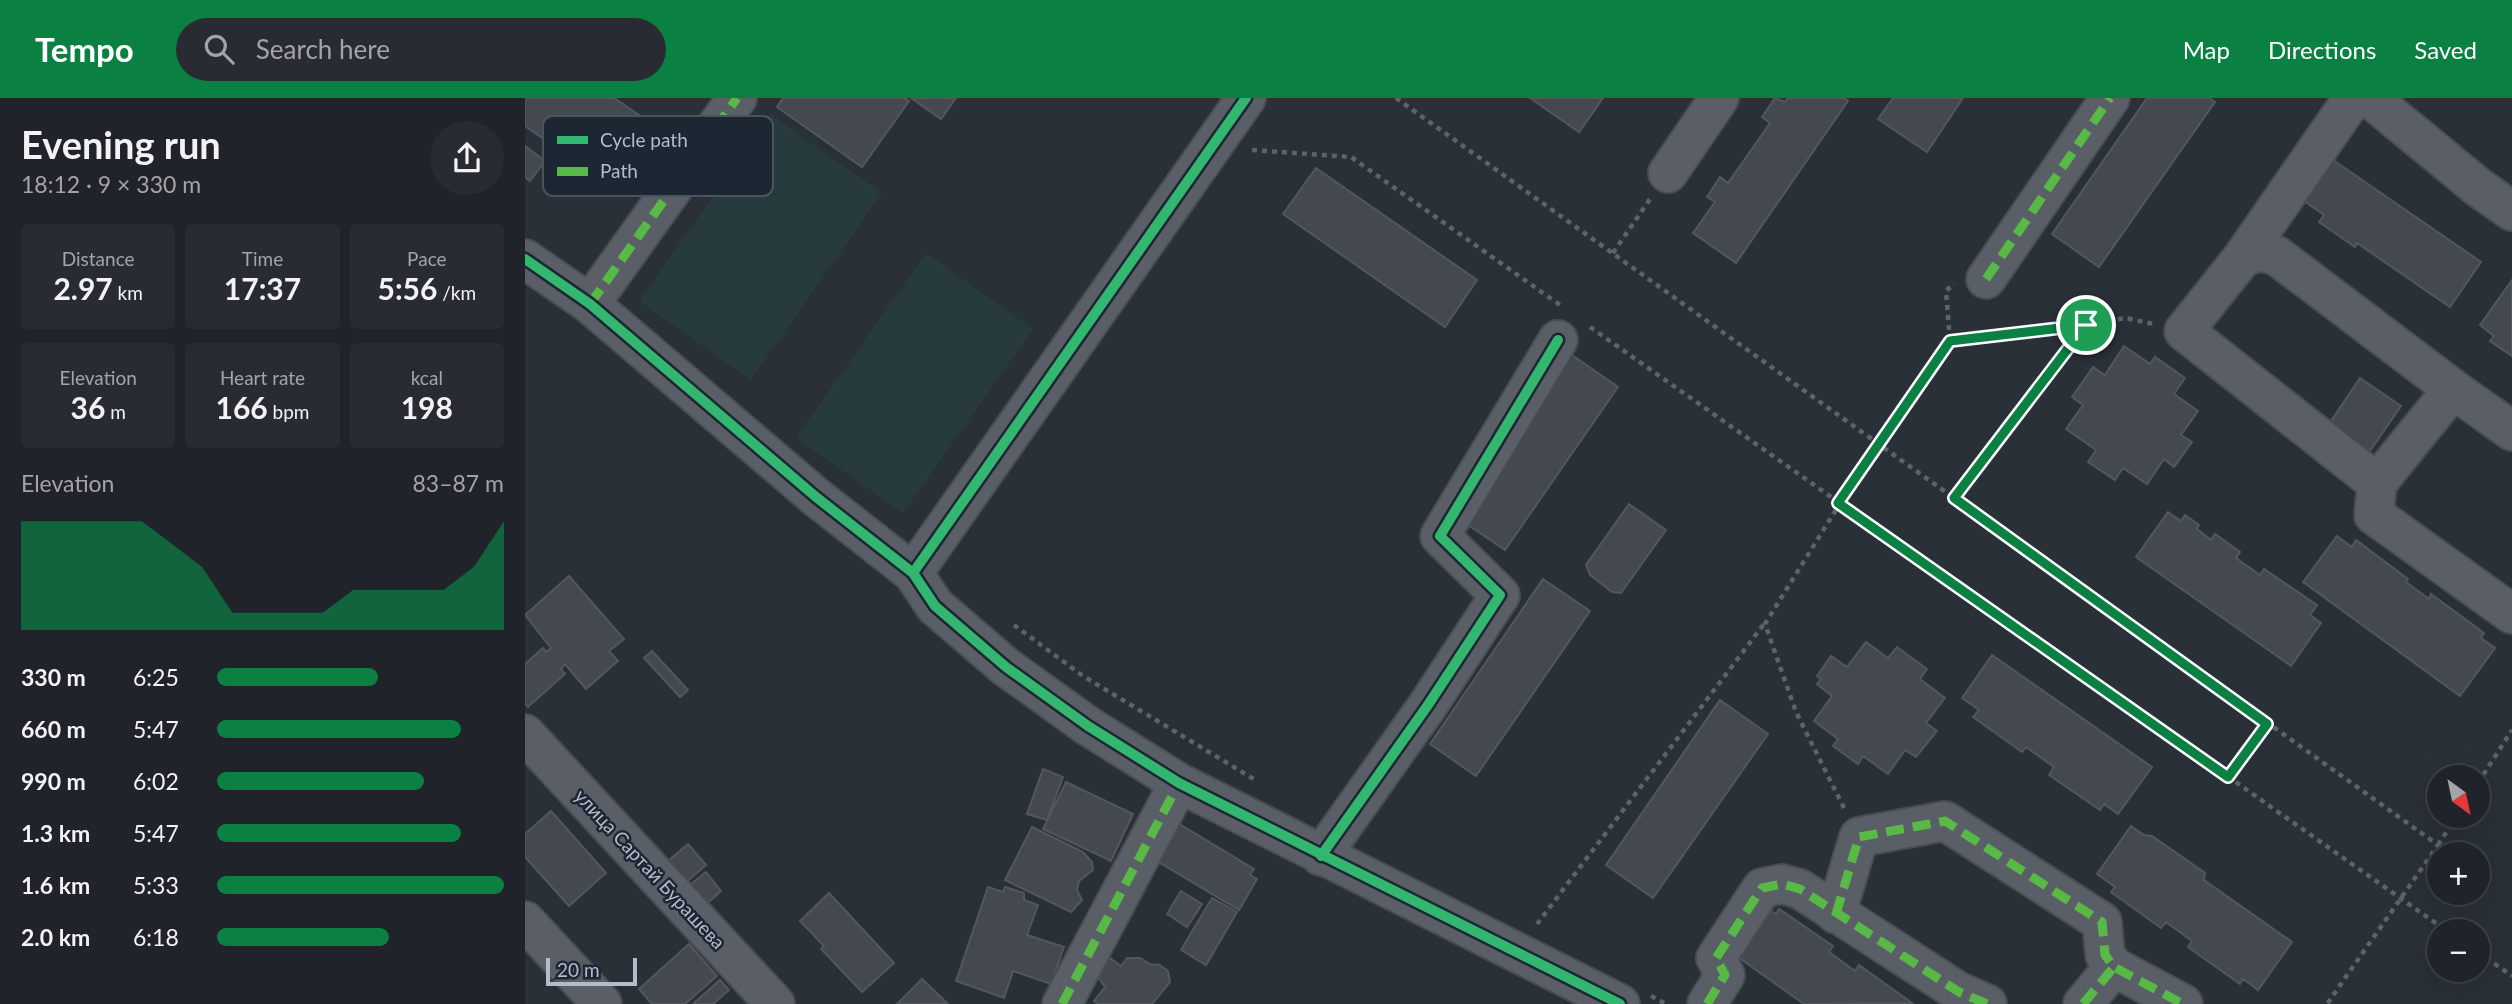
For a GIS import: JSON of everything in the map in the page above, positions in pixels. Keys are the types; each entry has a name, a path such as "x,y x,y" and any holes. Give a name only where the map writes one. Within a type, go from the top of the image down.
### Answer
{"street":[{"path":"724,116 737,98"},
{"path":"913,573 1209,147 1246,98"},
{"path":"1668,173 1719,98"},
{"path":"1986,279 2110,98"},
{"path":"2353,98 2243,257 2184,331 2377,483"},
{"path":"2370,98 2512,211"},
{"path":"590,304 667,196"},
{"path":"2243,257 2261,251 2277,256 2512,431"},
{"path":"525,259 590,304 816,497 913,573 935,606 1006,667 1088,726 1179,783 1321,856 1631,997"},
{"path":"1321,856 1428,705 1500,595 1440,536 1571,325"},
{"path":"2453,389 2377,483 2374,515 2512,614"},
{"name":"улица Сартай Бурашева","path":"525,734 775,1004"},
{"path":"1062,1004 1179,783"},
{"path":"1836,914 1859,837 1945,821 2102,922 2105,955 2114,967 2183,1004"},
{"path":"1707,1004 1725,975 1716,958 1762,888 1782,884 1800,889 1959,992 1987,1004"},
{"path":"525,921 602,1004"},
{"path":"2083,1004 2114,967"}],"path":[{"path":"1396,98 2434,842"},
{"path":"1209,147 1351,157 1571,325 1838,503 2430,919"},
{"path":"1613,253 1668,173"},
{"path":"1547,934 1535,927 1765,624 1838,503 1950,341 1947,291 1967,267 1986,279"},
{"path":"1950,341 2125,318 2184,331"},
{"path":"1954,498 2086,325"},
{"path":"1008,621 1083,676 1269,788"},
{"path":"1765,624 1796,712 1859,837"},
{"path":"2228,777 2267,724"},
{"path":"2490,765 2512,730"},
{"path":"2327,1004 2427,861"},
{"path":"2490,961 2512,976"},
{"path":"1631,997 1665,1004"}],"green space":[{"path":"773,116 882,193 751,380 639,301 714,196 773,196"},
{"path":"926,253 1033,329 903,513 796,438"}],"building":[{"path":"525,98 614,98 641,116 543,116 543,138 525,126"},
{"path":"783,98 904,98 909,101 862,167 777,107"},
{"path":"911,98 956,98 941,119"},
{"path":"1530,98 1603,98 1579,132"},
{"path":"1775,98 1785,102 1788,98 1844,98 1848,101 1736,263 1693,233 1715,202 1707,197 1720,177 1728,183 1770,123 1762,117"},
{"path":"1893,98 1963,98 1927,152 1878,119"},
{"path":"2147,98 2209,98 2215,102 2099,267 2052,234"},
{"path":"525,146 543,160 543,164 530,181 525,177"},
{"path":"2323,153 2481,262 2450,307 2357,243 2355,247 2319,222 2324,215 2294,194"},
{"path":"1316,168 1477,280 1445,327 1283,214"},
{"path":"2512,280 2512,356 2490,341 2494,336 2480,325"},
{"path":"2124,346 2150,364 2155,357 2185,378 2174,394 2198,411 2181,435 2192,442 2174,467 2164,459 2147,484 2123,468 2115,480 2088,462 2096,450 2066,429 2083,405 2072,397 2093,367 2105,375"},
{"path":"1572,355 1618,387 1505,550 1458,518"},
{"path":"2360,378 2401,406 2370,451 2329,424"},
{"path":"1629,504 1666,530 1621,593 1612,592 1590,575 1586,565"},
{"path":"2168,512 2181,521 2185,515 2199,525 2197,529 2211,540 2215,534 2240,552 2236,558 2260,575 2264,569 2317,605 2310,615 2321,623 2291,666 2136,557"},
{"path":"2337,536 2352,547 2356,540 2408,579 2406,582 2429,599 2431,594 2484,633 2481,638 2495,648 2460,696 2303,582"},
{"path":"569,576 624,639 609,651 618,661 586,689 565,664 561,669 565,674 528,707 525,704 525,664 543,648 546,652 551,648 525,615"},
{"path":"1543,579 1590,611 1476,776 1430,744"},
{"path":"1866,642 1888,658 1897,647 1927,669 1920,679 1945,698 1926,723 1937,731 1916,757 1905,750 1888,774 1863,756 1858,764 1833,746 1838,739 1814,721 1832,696 1817,684 1821,679 1817,676 1831,656 1847,667"},
{"path":"652,651 688,690 680,697 644,658"},
{"path":"1992,655 2152,767 2118,814 2104,804 2100,810 2049,775 2054,767 2026,747 2022,752 1973,717 1979,710 1962,698"},
{"path":"1720,700 1768,734 1653,898 1606,865"},
{"path":"1043,769 1063,777 1047,820 1027,814"},
{"path":"1066,782 1133,814 1111,861 1043,829"},
{"path":"551,811 606,873 569,906 525,857 525,834"},
{"path":"1168,817 1254,869 1250,875 1257,879 1239,910 1145,854"},
{"path":"2131,826 2144,835 2152,836 2205,873 2204,880 2292,942 2258,990 2243,979 2240,984 2188,947 2192,941 2166,922 2161,928 2111,892 2115,887 2097,874"},
{"path":"1032,827 1083,852 1092,862 1093,870 1079,881 1077,890 1082,900 1071,912 1005,880"},
{"path":"688,844 706,865 684,884 667,862"},
{"path":"706,872 721,891 705,905 689,886"},
{"path":"988,887 1003,892 1005,887 1024,893 1024,900 1038,905 1027,935 1064,947 1051,984 1013,971 1004,998 956,981"},
{"path":"1181,891 1202,904 1187,927 1167,914"},
{"path":"829,893 894,963 862,992 821,949 824,946 800,921"},
{"path":"1212,898 1237,912 1206,965 1181,950"},
{"path":"1761,904 1776,914 1779,909 1833,946 1829,952 1855,971 1859,965 1912,1003 1804,1004 1728,950"},
{"path":"689,944 717,976 685,1004 652,1004 639,989"},
{"path":"1110,958 1121,966 1127,958 1140,958 1152,965 1158,964 1168,971 1170,982 1152,1004 1098,1004 1094,1001 1105,987 1097,976"},
{"path":"922,979 948,1004 897,1004"},
{"path":"720,980 729,990 713,1004 693,1004"}],"marked path":[{"path":"724,116 737,98"},
{"path":"1986,279 2110,98"},
{"path":"590,304 667,196"},
{"path":"1062,1004 1179,783"},
{"path":"1836,914 1859,837 1945,821 2102,922 2105,955 2114,967 2183,1004"},
{"path":"1707,1004 1725,975 1716,958 1762,888 1782,884 1800,889 1959,992 1987,1004"},
{"path":"2083,1004 2114,967"}],"cycle path":[{"path":"913,573 1246,98"},
{"path":"525,259 590,304 816,497 913,573 935,606 1006,667 1088,726 1179,783 1620,1004"},
{"path":"1321,856 1428,705 1500,595 1440,536 1558,340"}],"route":[{"path":"2086,325 1954,498 2267,724 2228,777 1838,503 1950,341 2086,325"}]}
